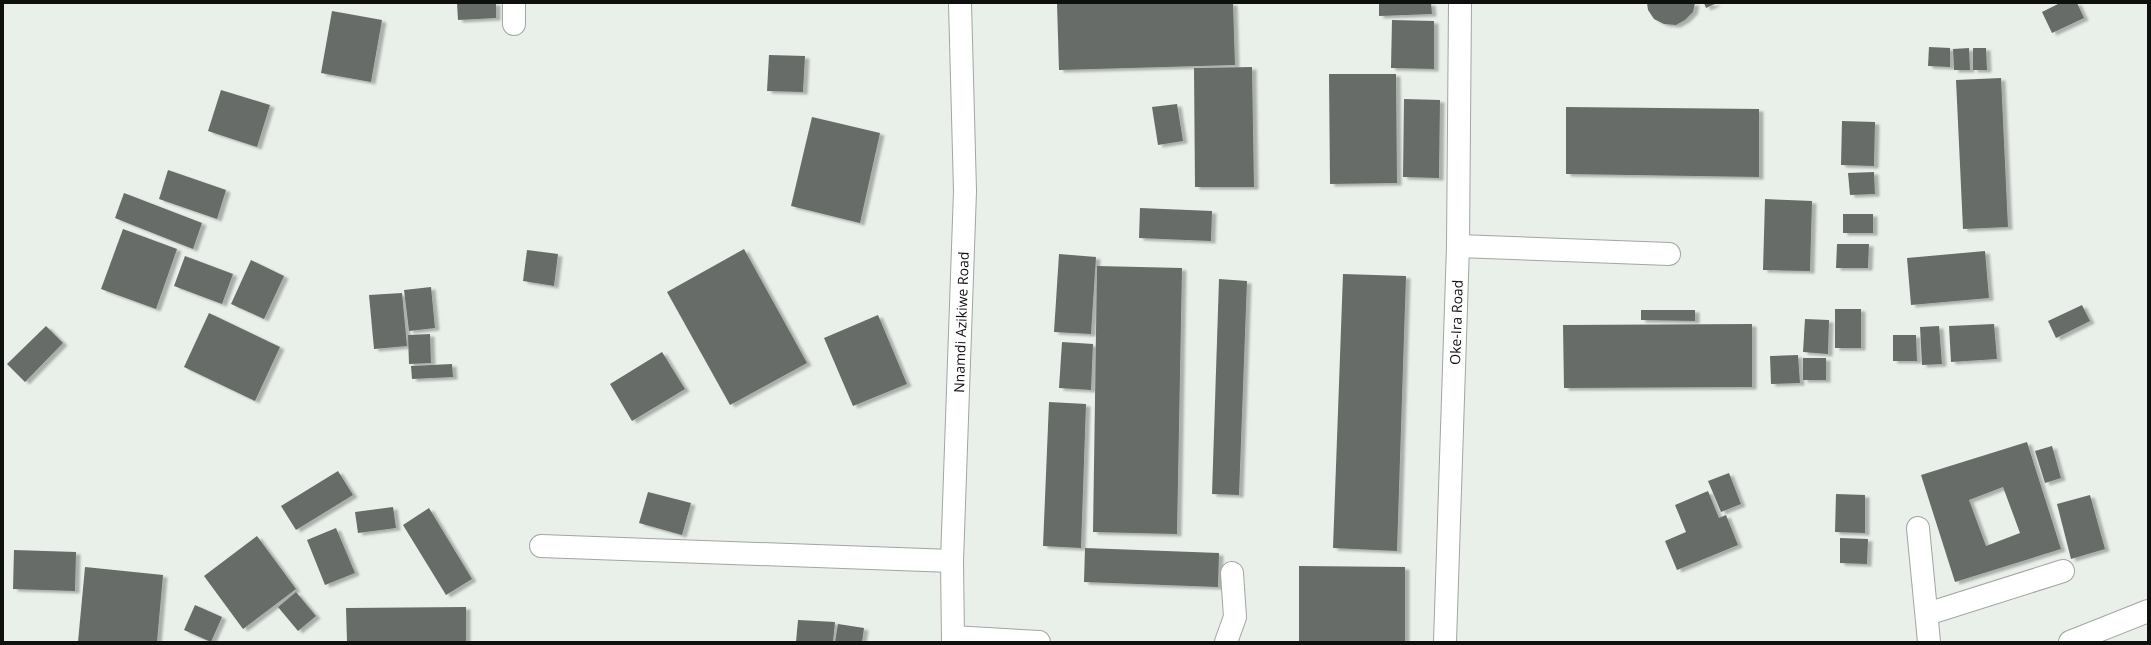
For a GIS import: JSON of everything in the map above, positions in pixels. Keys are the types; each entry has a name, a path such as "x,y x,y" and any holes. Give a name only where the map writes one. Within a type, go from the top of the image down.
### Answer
{"street":[{"name":"Nnamdi Azikiwe Road","path":"953,639 952,561 965,191 960,3"},
{"name":"Oke-Ira Road","path":"1445,642 1458,246 1460,3"},
{"path":"1458,246 1669,254"},
{"path":"1918,528 1929,642"},
{"path":"541,546 952,561"},
{"path":"1926,614 2063,570"},
{"path":"1226,642 1235,617 1232,573"},
{"path":"2070,642 2148,611"},
{"path":"953,639 1039,642"}],"building":[{"path":"457,3 496,3 496,18 458,20"},
{"path":"1057,3 1233,3 1235,65 1059,70"},
{"path":"1379,3 1431,3 1432,14 1379,16"},
{"path":"1647,3 1695,3 1693,12 1685,20 1676,25 1664,24 1654,19 1648,10"},
{"path":"1704,3 1717,3 1706,8"},
{"path":"2060,3 2077,3 2084,18 2052,33 2042,12"},
{"path":"332,11 382,20 371,82 321,73"},
{"path":"1392,20 1434,21 1434,69 1391,68"},
{"path":"1929,47 1950,48 1950,67 1928,66"},
{"path":"1969,48 1970,70 1954,70 1953,49"},
{"path":"1973,48 1986,48 1987,70 1973,70"},
{"path":"769,55 805,56 803,92 767,91"},
{"path":"1252,67 1254,187 1195,187 1194,68"},
{"path":"1329,74 1396,74 1397,183 1330,184"},
{"path":"2001,78 2008,227 1963,229 1956,80"},
{"path":"221,90 270,105 257,147 208,131"},
{"path":"1404,99 1440,100 1439,178 1403,177"},
{"path":"1177,104 1183,141 1158,145 1152,107"},
{"path":"1566,107 1759,109 1759,177 1566,174"},
{"path":"812,117 880,133 860,223 791,206"},
{"path":"1842,121 1875,122 1874,166 1841,165"},
{"path":"168,170 226,190 217,219 159,199"},
{"path":"1874,172 1875,194 1850,195 1848,173"},
{"path":"124,193 202,223 193,249 115,218"},
{"path":"1765,199 1812,201 1810,271 1763,270"},
{"path":"1140,208 1212,211 1211,241 1139,238"},
{"path":"1843,214 1873,214 1873,233 1843,233"},
{"path":"123,229 177,249 156,309 101,289"},
{"path":"1837,244 1869,244 1868,268 1836,268"},
{"path":"744,249 807,363 730,405 667,292"},
{"path":"527,250 558,254 554,286 523,281"},
{"path":"1985,251 1989,298 1911,305 1907,258"},
{"path":"1059,254 1096,257 1091,334 1054,332"},
{"path":"185,256 233,274 222,304 174,286"},
{"path":"251,260 284,276 264,319 231,304"},
{"path":"1097,266 1182,268 1177,534 1093,532"},
{"path":"1343,274 1406,276 1397,551 1333,548"},
{"path":"1219,279 1247,281 1239,495 1212,494"},
{"path":"431,287 435,328 409,331 404,290"},
{"path":"402,293 407,346 374,349 369,295"},
{"path":"2082,305 2090,321 2056,338 2048,321"},
{"path":"1835,309 1861,309 1861,348 1835,348"},
{"path":"1641,310 1695,310 1695,321 1641,320"},
{"path":"209,313 280,347 255,401 184,367"},
{"path":"878,315 907,384 853,406 824,338"},
{"path":"1805,319 1829,320 1828,354 1803,352"},
{"path":"1752,324 1752,387 1564,388 1563,325"},
{"path":"1994,324 1997,359 1951,362 1949,326"},
{"path":"46,326 63,343 25,382 7,364"},
{"path":"1939,326 1942,364 1922,365 1920,327"},
{"path":"430,334 431,363 409,364 408,335"},
{"path":"1893,335 1916,335 1917,361 1893,361"},
{"path":"1062,342 1093,344 1091,390 1059,388"},
{"path":"662,352 685,389 632,421 610,384"},
{"path":"1798,355 1800,383 1771,384 1770,356"},
{"path":"1803,358 1826,358 1826,380 1803,380"},
{"path":"452,364 453,377 412,379 411,366"},
{"path":"1049,402 1086,404 1081,548 1043,546"},
{"path":"2027,442 2061,549 1955,582 1921,475","holes":["2003,487 2020,533 1986,546 1969,500"]},
{"path":"2052,446 2061,478 2045,483 2035,451"},
{"path":"338,471 353,495 296,530 281,506"},
{"path":"1729,473 1741,504 1721,512 1708,481"},
{"path":"1708,491 1719,518 1726,515 1738,545 1677,570 1665,541 1686,532 1675,505"},
{"path":"648,492 691,503 682,535 639,523"},
{"path":"1836,494 1865,495 1865,533 1835,532"},
{"path":"2090,495 2105,549 2071,559 2057,504"},
{"path":"393,507 396,528 358,533 355,512"},
{"path":"429,508 472,579 446,595 403,525"},
{"path":"336,528 355,573 325,585 307,540"},
{"path":"257,536 296,589 243,629 204,576"},
{"path":"1840,538 1868,539 1867,564 1840,563"},
{"path":"1085,548 1219,553 1218,587 1084,582"},
{"path":"14,550 76,552 75,591 13,589"},
{"path":"1299,566 1405,567 1405,642 1299,642"},
{"path":"85,567 163,575 157,642 78,642"},
{"path":"296,592 316,616 298,631 278,607"},
{"path":"195,605 222,617 211,642 184,630"},
{"path":"466,607 466,642 347,642 346,608"},
{"path":"798,620 835,622 833,642 796,642"},
{"path":"838,624 864,628 862,642 835,642"}]}
